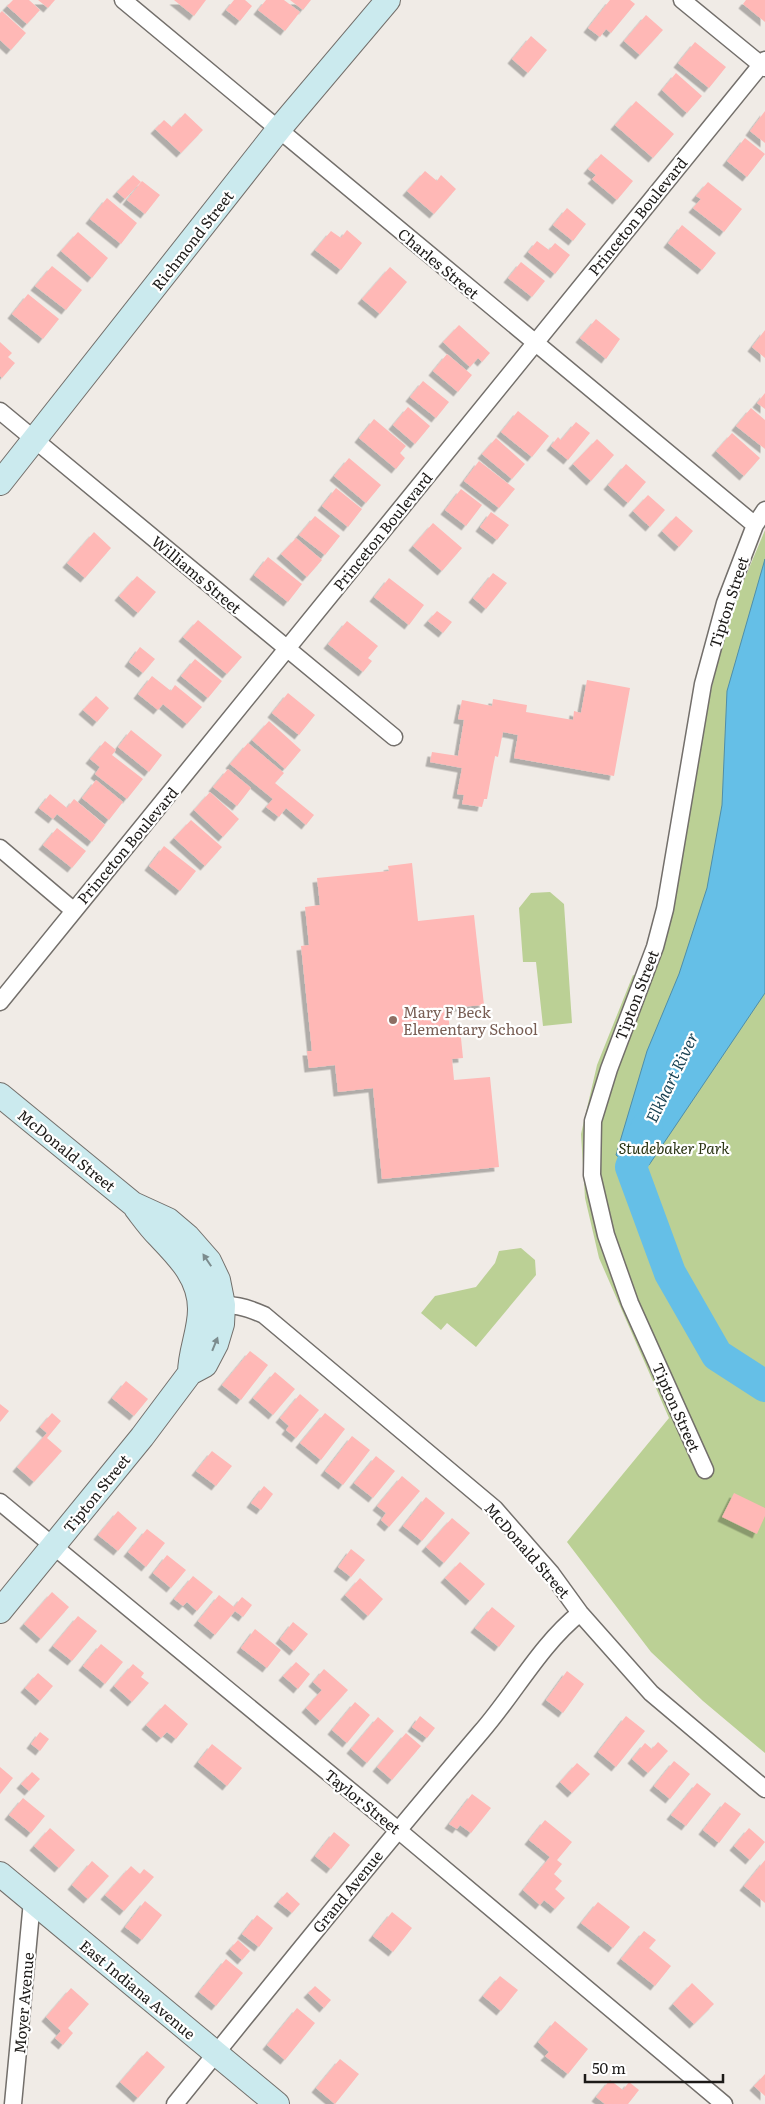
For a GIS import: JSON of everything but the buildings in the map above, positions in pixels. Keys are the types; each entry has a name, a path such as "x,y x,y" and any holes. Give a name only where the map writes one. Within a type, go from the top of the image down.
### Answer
{"street":[{"name":"Charles Street","path":"123,0 755,526"},
{"name":"Richmond Street","path":"0,483 280,129 388,0"},
{"path":"682,0 764,64"},
{"name":"Princeton Boulevard","path":"0,1002 73,910 288,649 534,342 764,64"},
{"name":"Williams Street","path":"0,411 394,737"},
{"name":"Tipton Street","path":"705,1470 630,1303 606,1235 592,1175 593,1121 609,1069 655,947 665,909 703,684 725,603 755,526 765,510"},
{"path":"0,848 73,910"},
{"name":"McDonald Street","path":"0,1096 134,1204 157,1234 174,1250 190,1272 198,1288 200,1308 223,1305 244,1306 264,1315 457,1475 507,1521 551,1573 580,1613 651,1692 765,1789"},
{"name":"McDonald Street","path":"134,1204 168,1220 188,1237 209,1260 218,1280 223,1305"},
{"name":"Tipton Street","path":"0,1611 142,1437 190,1373 206,1365 216,1344 222,1324 223,1305"},
{"name":"Tipton Street","path":"190,1373 190,1358 197,1338 200,1308"},
{"name":"Taylor Street","path":"0,1502 398,1830 724,2104"},
{"name":"Grand Avenue","path":"175,2104 398,1830 485,1728 557,1635 580,1613"},
{"name":"East Indiana Avenue","path":"0,1874 277,2104"},
{"name":"Moyer Avenue","path":"13,2104 32,1901"}],"green space":[{"name":"Studebaker Park","path":"765,530 765,1753 703,1701 651,1652 567,1542 669,1418 599,1258 585,1198 581,1134 597,1065 633,975 651,979 674,904 710,695 720,652 734,604"},
{"path":"550,892 564,904 572,1023 543,1026 536,962 523,962 519,908 531,893"},
{"path":"521,1248 535,1260 536,1275 476,1347 447,1323 441,1330 421,1313 435,1296 476,1287 495,1263 499,1251"}],"water":[{"path":"765,559 765,993 649,1165 631,1167 616,1155 647,1051 679,974 707,888 722,805 727,691"}],"waterway":[{"name":"Elkhart River","path":"647,1127 631,1167 670,1273 717,1355 765,1386"}],"place":[{"name":"Mary F Beck Elementary School","path":"393,1020"}]}
